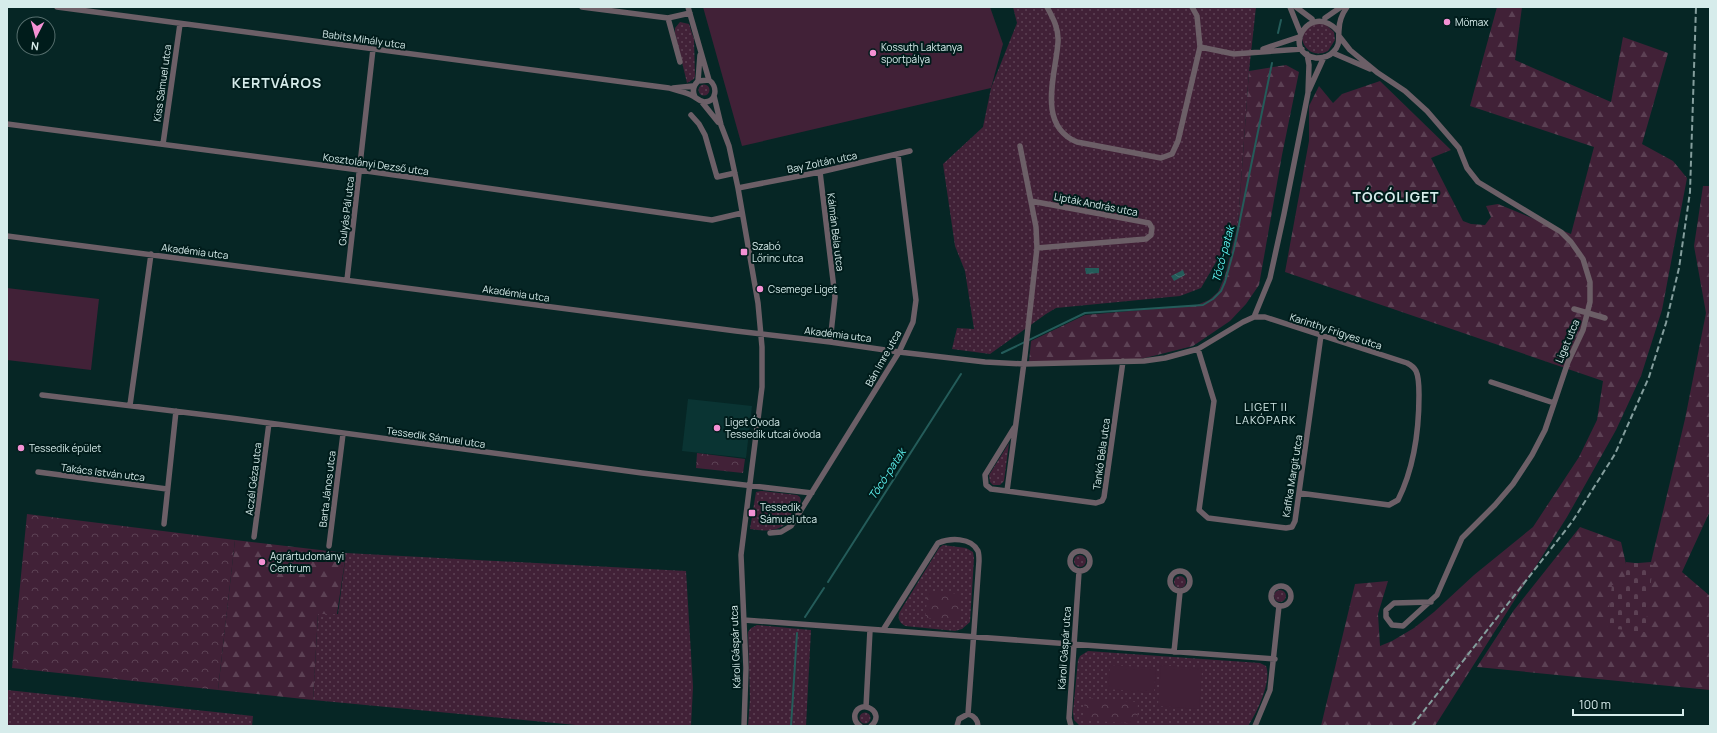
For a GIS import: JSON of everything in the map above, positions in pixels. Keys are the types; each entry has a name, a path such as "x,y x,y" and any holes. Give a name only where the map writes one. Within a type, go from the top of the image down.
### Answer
{"street":[{"name":"Babits Mihály utca","path":"57,7 669,88 695,97"},
{"path":"582,7 668,18 689,10 709,80 716,88 714,96 721,125 729,146 735,173 762,334 762,387 750,485"},
{"path":"1047,7 1055,23 1058,41 1051,95 1054,117 1063,134 1077,142 1160,158 1172,154 1178,141 1200,47 1197,16 1192,7"},
{"path":"1290,7 1299,34 1302,49 1313,57 1324,57 1333,53 1337,48 1342,14 1347,7"},
{"path":"1296,7 1312,19"},
{"path":"1325,18 1341,7"},
{"path":"668,18 680,62"},
{"path":"1254,52 1299,34 1306,22 1312,19 1325,18 1332,21 1339,34"},
{"name":"Kiss Sámuel utca","path":"163,144 180,24"},
{"name":"Liget utca","path":"1339,34 1350,50 1378,73 1405,91 1440,125 1459,148 1467,168 1478,182 1561,232 1571,242 1583,259 1590,282 1591,293 1588,314 1583,330 1566,368 1545,430 1532,455 1513,484 1495,505 1462,538 1437,595 1431,602 1403,626 1392,625 1386,617 1386,610 1394,603 1431,602"},
{"path":"1200,47 1234,54 1302,49"},
{"name":"Gulyás Pál utca","path":"347,280 373,49"},
{"path":"698,81 700,50"},
{"name":"Liget utca","path":"1333,53 1378,73"},
{"path":"1020,146 1036,227 1037,248 1024,364 1123,361 1165,358 1198,349 1254,317 1270,278 1308,93 1309,64 1307,54"},
{"path":"1308,93 1324,57"},
{"path":"709,80 701,79 693,86 693,90 695,97 701,101 721,125"},
{"name":"Babits Mihály utca","path":"669,88 693,86"},
{"path":"701,101 709,101 714,96"},
{"path":"691,115 700,124 705,135 717,177 735,173"},
{"name":"Kosztolányi Dezső utca","path":"7,124 359,170 712,220 742,213"},
{"name":"Bay Zoltán utca","path":"738,188 820,172 910,151"},
{"name":"Bán Imre utca","path":"770,533 781,532 791,526 899,352 913,322 916,300 898,155"},
{"name":"Kálmán Béla utca","path":"820,172 835,297 830,342"},
{"name":"Lipták András utca","path":"1031,201 1149,223 1152,228 1151,235 1146,239 1037,248"},
{"name":"Akadémia utca","path":"7,236 899,352 985,362 1024,364"},
{"path":"130,405 151,254"},
{"path":"1574,309 1604,318"},
{"name":"Karinthy Frigyes utca","path":"1254,317 1265,318 1407,363 1413,366 1417,372 1417,432 1407,478 1398,500 1389,505 1299,493"},
{"name":"Kaffka Margit utca","path":"1198,349 1214,401 1199,510 1208,518 1286,528 1292,527 1295,521 1320,335"},
{"name":"Tankó Béla utca","path":"1015,426 985,475 986,485 991,489 1096,503 1102,501 1104,497 1123,361"},
{"name":"Tankó Béla utca","path":"1007,491 1024,364"},
{"path":"1491,382 1554,403"},
{"name":"Tessedik Sámuel utca","path":"42,395 269,423 642,473 812,492"},
{"path":"164,524 176,411"},
{"name":"Aczél Géza utca","path":"254,537 269,423"},
{"name":"Barta János utca","path":"329,546 343,434"},
{"name":"Takács István utca","path":"38,472 167,489"},
{"name":"Károli Gáspár utca","path":"744,726 746,668 741,568 750,485"},
{"path":"883,630 938,543 955,539 972,544 978,551 979,561 968,714"},
{"name":"Károli Gáspár utca","path":"1071,726 1069,718 1079,572"},
{"path":"1174,652 1180,592"},
{"path":"1255,726 1270,690 1275,659 1279,606"},
{"path":"744,620 1275,659"},
{"path":"866,707 870,630"},
{"path":"860,726 856,721 855,714 859,709 866,707 872,709 876,715 875,722 871,726"},
{"path":"957,726 959,719 968,714"},
{"path":"968,714 974,717 978,722 978,726"}],"shaded area":[{"name":"Liget Óvoda Tessedik utcai óvoda","path":"688,399 752,406 746,458 682,451"}],"green space":[{"path":"703,7 990,7 1003,44 991,88 742,146"},
{"path":"1013,7 1256,7 1249,71 1238,224 1201,288 1180,296 1056,308 990,354 952,349 957,328 974,329 965,271 955,246 943,164 983,127 991,88 1017,23"},
{"path":"1497,7 1522,7 1515,60 1611,102 1623,37 1668,53 1642,144 1673,161 1687,178 1662,310 1641,376 1616,430 1567,517 1435,726 1321,726 1355,584 1388,581 1378,614 1380,646 1414,628 1434,612 1474,575 1533,527 1579,457 1597,420 1603,381 1285,272 1309,141 1309,106 1319,86 1333,103 1342,94 1380,81 1451,150 1431,158 1463,221 1471,224 1485,225 1491,217 1486,206 1498,204 1571,234 1594,147 1470,106"},
{"path":"1322,21 1334,32 1335,40 1328,51 1324,53 1312,52 1306,47 1302,39 1306,27"},
{"path":"680,22 689,24 694,39 695,76 694,79 687,83 675,33 675,28"},
{"path":"1286,65 1299,72 1282,155 1259,285 1246,304 1230,321 1193,346 1141,359 1029,362 1031,341 1085,315 1197,305 1209,300 1218,292 1225,276 1238,224 1249,71"},
{"path":"704,84 708,86 710,90 708,94 704,96 700,94 698,90 700,86"},
{"path":"1703,186 1710,186 1710,511 1682,572 1710,596 1710,690 1477,667 1514,610 1580,527 1621,542 1626,564 1651,562 1685,419 1706,313 1694,246"},
{"path":"7,288 99,299 91,370 7,360"},
{"path":"1009,443 1004,481 1000,485 993,485 990,482 989,475"},
{"path":"697,453 745,459 743,473 696,468"},
{"path":"761,491 797,495 800,497 801,501 797,510 782,527 768,530 750,529 756,492"},
{"path":"27,514 235,540 218,690 12,668"},
{"path":"235,540 346,553 337,614 318,614 313,700 218,690"},
{"path":"943,545 966,548 973,552 974,558 970,622 962,629 955,631 905,626 899,620 899,613 939,548"},
{"path":"346,553 686,571 693,687 691,726 586,726 313,700 318,614 338,614"},
{"path":"1078,555 1082,555 1086,561 1082,567 1078,567 1074,563 1074,559"},
{"path":"1626,562 1653,565 1645,632 1607,628 1612,585 1624,586"},
{"path":"1178,576 1182,576 1186,582 1182,588 1178,588 1174,584 1174,580"},
{"path":"1278,590 1282,590 1286,596 1282,602 1278,602 1274,598 1274,594"},
{"path":"928,591 961,594 959,621 925,618"},
{"path":"757,625 811,630 806,726 748,726 750,699 748,632 751,628"},
{"path":"1088,651 1260,663 1266,666 1267,680 1263,697 1248,726 1080,726 1074,720 1073,712 1078,660 1080,656"},
{"path":"1110,665 1156,668 1154,693 1108,689"},
{"path":"1161,665 1202,669 1199,709 1158,706"},
{"path":"7,690 253,716 252,726 7,726"},
{"path":"1085,698 1138,702 1137,724 1083,720"},
{"path":"863,713 867,713 869,714 869,722 863,723 860,720 860,716"}],"water":[{"path":"1085,268 1099,268 1099,273 1086,274"},
{"path":"1183,270 1185,275 1174,281 1171,276"}],"waterway":[{"name":"Tócó-patak","path":"1278,33 1281,20"},
{"name":"Tócó-patak","path":"1002,353 1085,313 1203,305 1213,299 1221,291 1234,249 1272,63"},
{"name":"Tócó-patak","path":"828,582 961,374"},
{"name":"Tócó-patak","path":"805,617 824,588"},
{"name":"Tócó-patak","path":"791,726 797,633"}],"railway":[{"path":"1412,726 1572,522 1615,454 1649,377 1666,323 1679,268 1690,192 1696,7"}],"place":[{"name":"Mömax","path":"1447,22"},
{"name":"Kossuth Laktanya sportpálya","path":"873,53"},
{"name":"Szabó Lőrinc utca","path":"744,252"},
{"name":"Csemege Liget","path":"760,289"},
{"name":"Liget Óvoda Tessedik utcai óvoda","path":"717,428"},
{"name":"Tessedik épület","path":"21,448"},
{"name":"Tessedik Sámuel utca","path":"752,513"},
{"name":"Agrártudományi Centrum","path":"262,562"}],"district":[{"name":"KERTVÁROS","path":"277,83"},
{"name":"TÓCÓLIGET","path":"1396,197"},
{"name":"LIGET II LAKÓPARK","path":"1266,413"}]}
